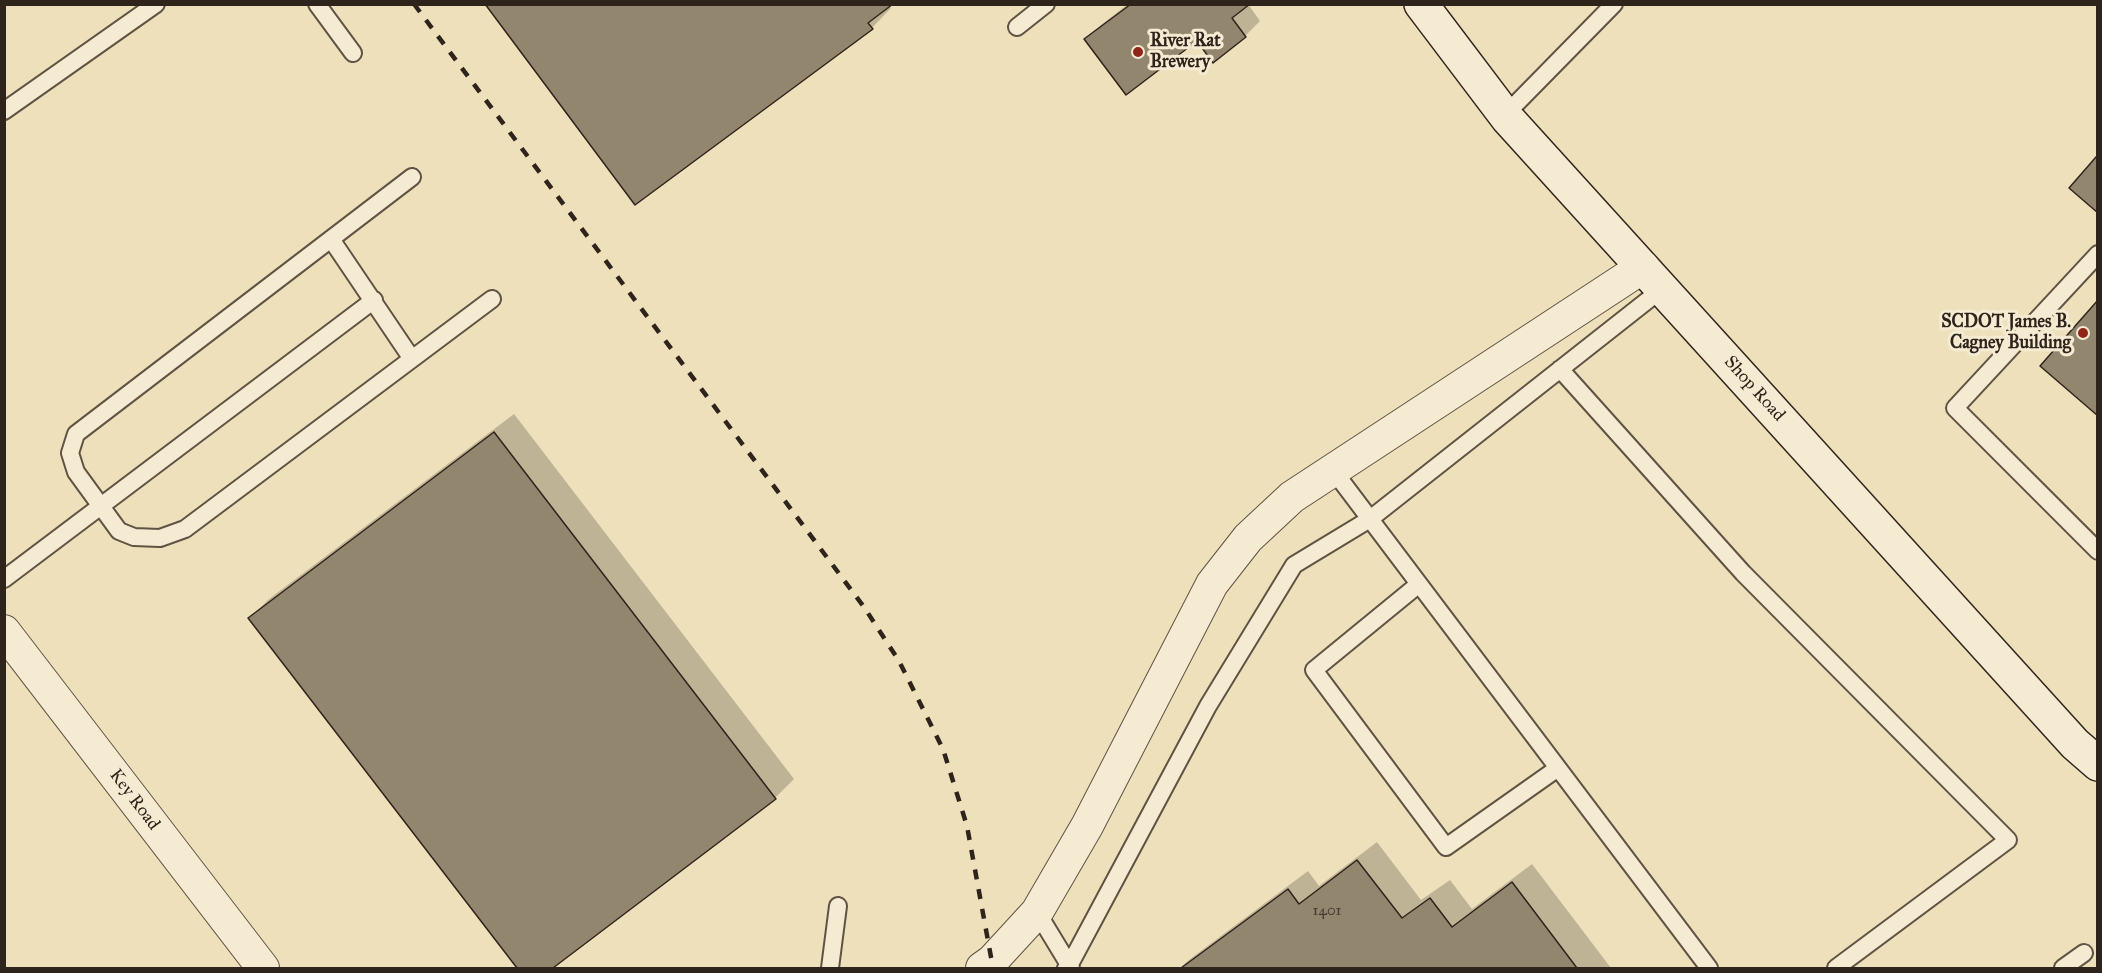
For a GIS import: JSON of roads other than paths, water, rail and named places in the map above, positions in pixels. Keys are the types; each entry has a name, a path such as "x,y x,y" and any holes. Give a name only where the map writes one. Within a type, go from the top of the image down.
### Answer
{"street":[{"name":"Shop Road","path":"1421,4 1505,115 2075,744 2097,764"},
{"path":"982,969 1037,912 1087,826 1212,584 1248,538 1292,497 1333,470 1652,278"},
{"name":"Key Road","path":"4,631 263,969"}],"lane":[{"path":"4,111 156,4"},
{"path":"317,4 353,53"},
{"path":"1017,27 1046,4"},
{"path":"1505,115 1614,4"},
{"path":"412,177 76,434 70,453 76,472 119,531 134,537 160,538 185,529 492,299"},
{"path":"331,239 412,358"},
{"path":"2097,254 1955,408 2097,551"},
{"path":"1069,968 1208,706 1294,565 1370,519 1560,369 1652,278"},
{"path":"4,579 374,300"},
{"path":"1560,369 1743,573 2008,840 1836,969"},
{"path":"1333,470 1709,969"},
{"path":"1419,584 1314,670 1446,847 1558,768"},
{"path":"830,969 838,906"},
{"path":"1037,912 1069,968"},
{"path":"2063,969 2084,953"}],"railway":[{"path":"414,4 864,607 899,661 943,749 967,826 993,968"}],"place":[{"name":"River Rat Brewery","path":"1138,52"},
{"name":"SCDOT James B. Cagney Building","path":"2083,333"}]}
